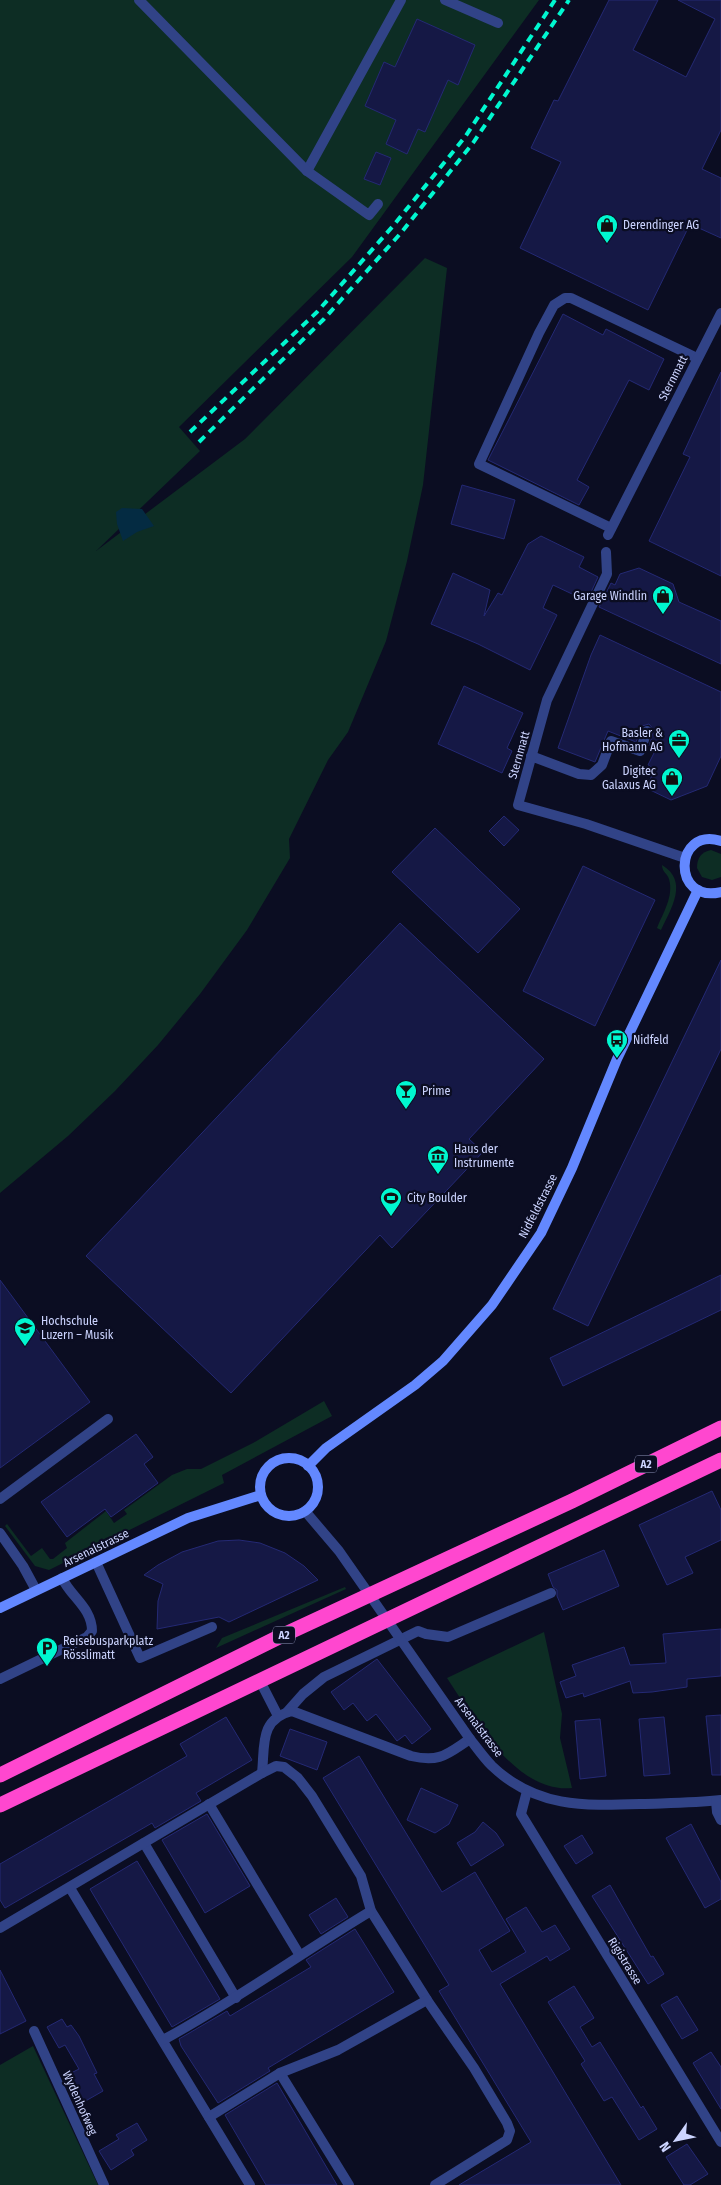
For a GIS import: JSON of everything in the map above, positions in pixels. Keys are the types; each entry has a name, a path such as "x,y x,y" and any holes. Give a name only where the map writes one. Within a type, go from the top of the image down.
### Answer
{"highway":[{"name":"A2","path":"0,1775 279,1637 572,1501 721,1428"},
{"name":"A2","path":"0,1806 721,1460"}],"street":[{"path":"139,0 307,171 369,215 378,204"},
{"path":"307,171 401,0"},
{"path":"445,0 498,23"},
{"name":"Sternmatt","path":"697,358 571,298 565,298 554,305 539,333 478,464 610,531 697,358 720,317"},
{"name":"Sternmatt","path":"606,552 607,574 547,700 518,805 586,824 685,858"},
{"path":"531,756 579,774 591,775 602,765 611,740 640,751 647,731"},
{"path":"721,840 707,839 700,841 688,851 685,858 684,873 687,880 698,890 713,894 721,892"},
{"name":"Nidfeldstrasse","path":"308,1466 326,1448 408,1391 443,1361 492,1305 541,1233 572,1168 618,1059 698,890"},
{"path":"0,1499 108,1419"},
{"path":"294,1458 308,1466 317,1480 318,1489 316,1498 305,1511 291,1516 283,1515 269,1508 261,1495 262,1478 270,1465 277,1460 294,1458"},
{"name":"Arsenalstrasse","path":"0,1608 188,1518 261,1495"},
{"name":"Arsenalstrasse","path":"305,1511 339,1551 470,1739 490,1765 508,1780 527,1791 548,1799 574,1805 718,1800"},
{"path":"0,1533 24,1566 36,1590"},
{"path":"96,1562 140,1658 212,1627"},
{"path":"0,1679 87,1637 92,1631 89,1614 67,1588 62,1578"},
{"path":"262,1773 266,1733 270,1722 324,1678 418,1631 448,1637 550,1593"},
{"path":"260,1680 282,1714"},
{"path":"282,1714 292,1711 305,1715 412,1756 428,1760 442,1758 470,1739"},
{"path":"0,1928 262,1773 276,1766 284,1767 298,1778 312,1796 360,1876 371,1911 427,2000 474,2068 507,2123 510,2132 507,2140 435,2185"},
{"name":"Rigistrasse","path":"527,1791 521,1814 721,2142"},
{"path":"718,1800 717,1812 721,1820"},
{"path":"209,1804 299,1954"},
{"path":"144,1844 236,1998"},
{"path":"70,1888 250,2185"},
{"path":"163,2040 236,1998 299,1954 371,1911"},
{"path":"209,2117 280,2073 338,2050 427,2000"},
{"name":"Wydenhofweg","path":"34,2031 104,2185"},
{"path":"280,2073 349,2185"}],"green space":[{"path":"0,0 539,0 352,257 179,427 200,451 96,551 245,439 425,258 447,268 423,485 407,561 386,641 348,732 328,760 289,839 290,858 247,930 200,994 158,1045 115,1091 68,1136 0,1193"},
{"path":"711,850 721,854 721,877 712,880 702,877 697,868 700,856"},
{"path":"662,865 675,879 676,887 673,904 661,930 657,928 670,892 669,879"},
{"path":"324,1401 332,1416 222,1475 224,1483 49,1570 35,1566 5,1526 7,1524 31,1556 42,1548 50,1559 53,1559 67,1548 65,1543 106,1511 114,1523 127,1514 124,1510 172,1475 187,1469 201,1469 253,1443"},
{"path":"345,1587 346,1589 216,1648 222,1638"},
{"path":"544,1632 562,1714 560,1738 572,1788 552,1787 532,1779 515,1766 483,1732 447,1678"},
{"path":"33,2046 98,2185 0,2185 0,2065"}],"water":[{"path":"122,508 142,509 154,526 137,532 123,541 117,524 116,512"}],"building":[{"path":"609,0 658,0 633,50 686,77 715,19 678,0 721,0 721,130 702,169 721,178 721,238 690,224 648,310 520,248 561,162 531,148 554,100 558,101"},
{"path":"417,19 475,45 458,85 448,80 425,132 418,129 407,154 386,144 396,120 365,106 384,62 395,67"},
{"path":"376,152 391,158 380,185 364,179"},
{"path":"563,314 603,335 606,329 664,359 649,390 629,380 577,480 589,487 579,505 488,460"},
{"path":"721,372 721,576 649,541 690,457 683,454"},
{"path":"462,485 515,500 504,539 451,524"},
{"path":"541,536 584,557 579,567 598,577 587,601 553,585 543,608 557,615 530,670 478,644 431,624 453,573 490,590 484,616 498,593 502,595 528,544"},
{"name":"Garage Windlin","path":"639,568 673,584 679,602 721,621 721,664 599,607 611,583 615,585 620,574"},
{"path":"600,635 721,692 721,756 707,786 671,800 646,788 655,769 648,765 656,749 649,746 654,730 649,724 642,726 636,742 608,731 595,762 558,748"},
{"path":"464,686 523,713 507,748 512,751 502,773 438,744"},
{"path":"504,816 519,830 504,846 489,831"},
{"path":"435,828 520,909 478,953 392,872"},
{"path":"583,866 655,900 595,1026 523,991"},
{"path":"400,923 544,1059 469,1139 483,1152 392,1248 380,1235 231,1393 86,1256"},
{"path":"721,960 721,1049 588,1326 553,1309"},
{"path":"721,1275 721,1310 563,1386 550,1358"},
{"name":"Hochschule Luzern – Musik","path":"0,1280 90,1402 0,1468"},
{"path":"136,1434 153,1457 144,1464 158,1483 111,1517 105,1509 67,1537 41,1502"},
{"path":"712,1491 721,1510 721,1540 685,1557 693,1573 667,1585 639,1525"},
{"path":"239,1540 260,1543 285,1553 304,1566 318,1580 229,1622 219,1617 157,1629 158,1601 163,1584 144,1575 182,1552 218,1541"},
{"path":"604,1550 619,1586 563,1610 557,1596 557,1590 553,1587 548,1574"},
{"path":"721,1629 721,1676 687,1679 687,1687 652,1692 633,1693 630,1681 584,1697 583,1693 566,1698 560,1682 576,1676 572,1665 624,1647 630,1665 666,1663 663,1634"},
{"path":"377,1659 431,1729 412,1744 405,1735 397,1741 376,1714 367,1721 353,1703 344,1710 331,1692"},
{"path":"721,1715 721,1775 712,1775 706,1716"},
{"path":"226,1717 252,1760 196,1793 201,1801 155,1828 152,1823 5,1908 0,1900 0,1864 187,1756 180,1744"},
{"path":"664,1717 670,1774 644,1776 639,1719"},
{"path":"600,1719 606,1776 580,1779 575,1721"},
{"path":"290,1729 327,1742 317,1770 280,1756"},
{"path":"359,1756 442,1892 475,1872 510,1931 479,1950 492,1972 526,1952 506,1919 526,1907 542,1932 555,1925 570,1949 550,1961 547,1956 500,1984 621,2185 459,2185 531,2142 439,1991 449,1985 323,1778"},
{"path":"421,1788 458,1805 449,1824 435,1833 407,1820"},
{"path":"207,1814 250,1886 205,1913 162,1840"},
{"path":"483,1822 496,1833 504,1845 471,1866 457,1843 475,1832"},
{"path":"691,1824 721,1882 721,1899 705,1908 666,1838"},
{"path":"582,1835 593,1853 576,1864 564,1846"},
{"path":"137,1861 220,1999 172,2027 90,1889"},
{"path":"610,1885 651,1957 653,1956 664,1974 648,1984 592,1896"},
{"path":"336,1898 348,1917 321,1934 309,1915"},
{"path":"355,1929 394,1992 268,2068 270,2071 218,2103 181,2046 179,2039 227,2011 230,2016 311,1967 306,1960"},
{"path":"0,1970 26,2021 0,2034"},
{"path":"574,1986 594,2018 580,2027 592,2047 600,2042 641,2108 643,2106 657,2129 639,2140 612,2097 604,2101 581,2064 585,2061 548,2002"},
{"path":"677,1996 698,2030 682,2039 661,2005"},
{"path":"62,2019 67,2027 71,2025 79,2036 97,2073 94,2074 103,2091 82,2103 77,2094 75,2095 65,2076 79,2069 65,2045 59,2048 47,2027"},
{"path":"711,2052 721,2067 721,2109 693,2063"},
{"path":"277,2083 337,2185 266,2185 225,2115"},
{"path":"137,2123 147,2140 131,2150 134,2155 111,2170 99,2151 119,2139 116,2135"},
{"path":"687,2144 708,2174 690,2185 684,2185 666,2157"}],"railway":[{"path":"190,432 317,312 393,226 465,137 555,0"},
{"path":"199,442 324,319 400,234 473,143 569,0"}],"place":[{"name":"Derendinger AG","path":"607,244"},
{"name":"Garage Windlin","path":"663,615"},
{"name":"Basler & Hofmann AG","path":"679,759"},
{"name":"Digitec Galaxus AG","path":"672,797"},
{"name":"Nidfeld","path":"617,1059"},
{"name":"Prime","path":"406,1110"},
{"name":"Haus der Instrumente","path":"438,1175"},
{"name":"City Boulder","path":"391,1217"},
{"name":"Hochschule Luzern – Musik","path":"25,1347"},
{"name":"Reisebusparkplatz Rösslimatt","path":"47,1667"}]}
